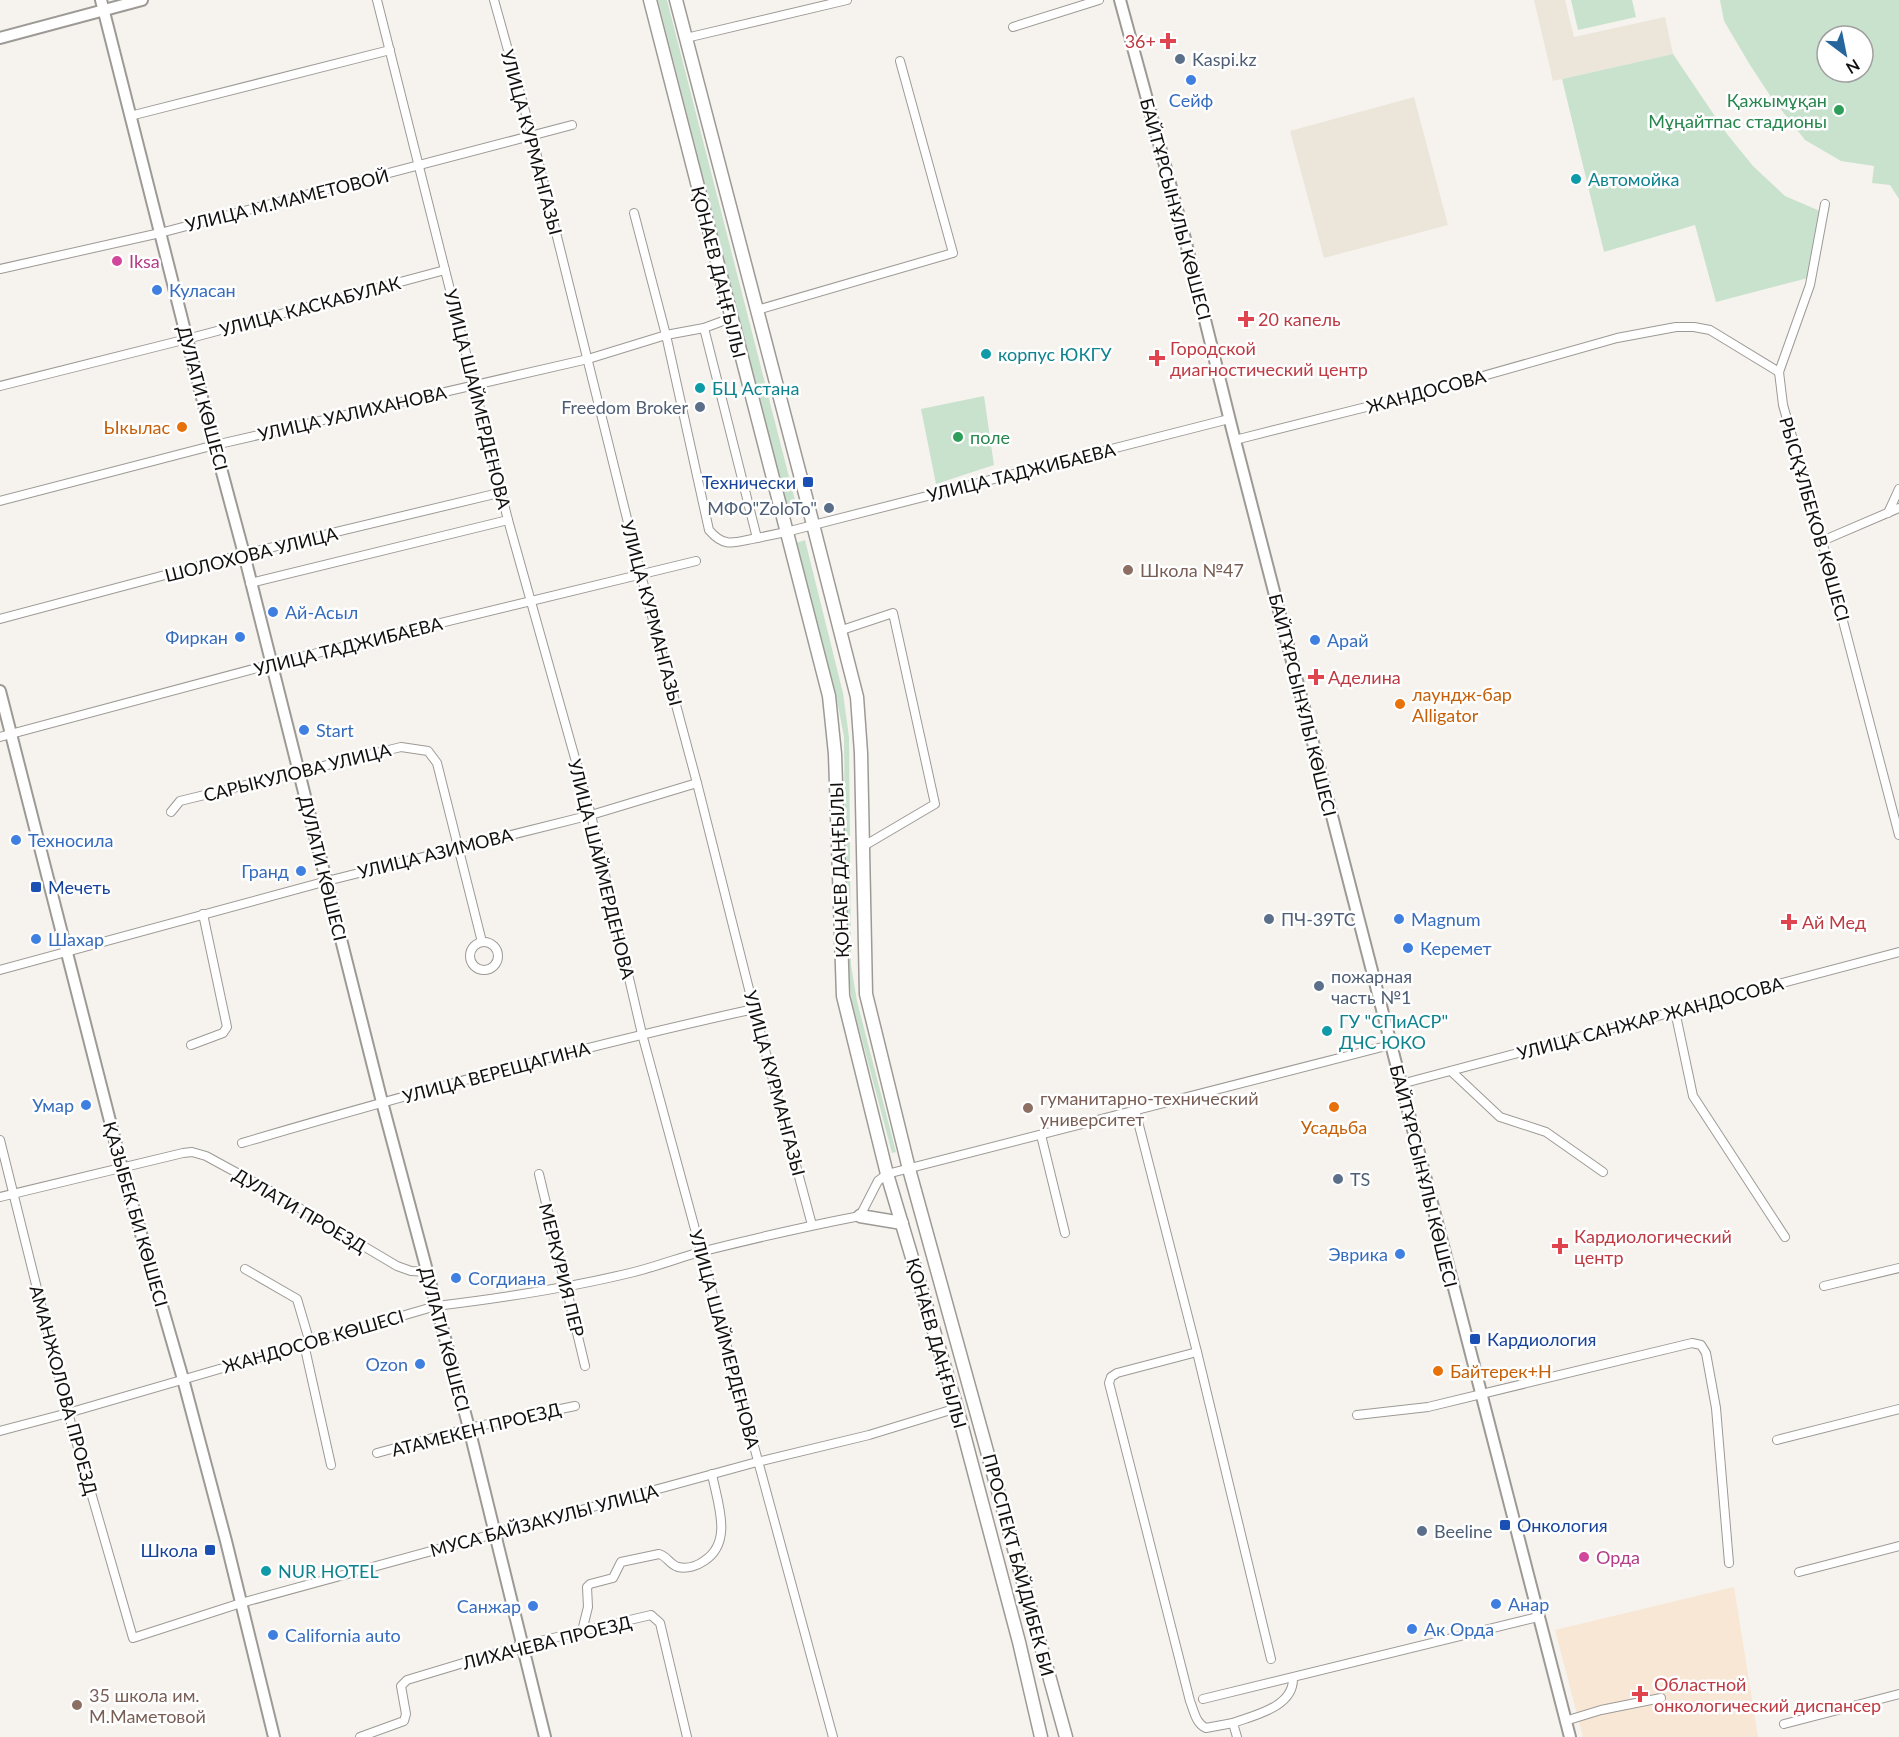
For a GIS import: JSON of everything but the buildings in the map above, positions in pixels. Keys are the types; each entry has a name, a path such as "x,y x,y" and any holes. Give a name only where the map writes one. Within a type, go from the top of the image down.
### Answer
{"main road":[{"path":"0,38 102,5 142,0"},
{"name":"ҚОНАЕВ ДАҢҒЫЛЫ","path":"650,0 829,696 835,754 843,996 888,1174 957,1408 1019,1642 1041,1737"},
{"name":"ҚОНАЕВ ДАҢҒЫЛЫ","path":"676,0 856,697 861,753 866,994 914,1186"},
{"name":"БАЙТҰРСЫНҰЛЫ КӨШЕСІ","path":"1120,0 1184,235 1229,419 1570,1737"},
{"name":"ДУЛАТИ КӨШЕСІ","path":"102,5 244,554 382,1102 470,1428 545,1737"},
{"name":"ҚАЗЫБЕК БИ КӨШЕСІ","path":"0,692 5,736 66,952 122,1168 183,1379 274,1737"},
{"name":"ПРОСПЕКТ БАЙДИБЕК БИ","path":"914,1186 1066,1737"},
{"path":"860,1216 902,1223"}],"street":[{"name":"УЛИЦА ШАЙМЕРДЕНОВА","path":"377,0 503,492 508,520 591,814 642,1034 833,1737"},
{"name":"УЛИЦА КУРМАНГАЗЫ","path":"494,0 532,136 641,575 812,1225"},
{"path":"686,38 846,0"},
{"path":"1013,27 1099,0"},
{"path":"130,116 390,50"},
{"path":"757,310 953,253 900,61"},
{"name":"УЛИЦА М.МАМЕТОВОЙ","path":"0,269 160,232 572,125"},
{"name":"РЫСҚҰЛБЕКОВ КӨШЕСІ","path":"1825,204 1810,285 1779,372 1783,405 1822,541 1899,835"},
{"name":"УЛИЦА ТАДЖИБАЕВА","path":"634,213 666,335 709,530 717,539 726,543 786,532 1229,419"},
{"name":"УЛИЦА КАСКАБУЛАК","path":"0,386 445,270"},
{"name":"УЛИЦА УАЛИХАНОВА","path":"0,501 215,445 588,359 666,335 704,328 731,318"},
{"name":"ЖАНДОСОВА","path":"1235,440 1430,391 1617,338 1676,327 1710,330 1779,372"},
{"path":"704,328 757,538"},
{"path":"1888,513 1899,489"},
{"name":"ШОЛОХОВА УЛИЦА","path":"0,619 244,554 503,492"},
{"path":"1822,541 1899,508"},
{"name":"ШОЛОХОВА УЛИЦА","path":"250,583 508,520"},
{"name":"УЛИЦА ТАДЖИБАЕВА","path":"5,736 272,664 696,561"},
{"path":"839,631 893,614 935,804 862,847"},
{"name":"САРЫКУЛОВА УЛИЦА","path":"171,812 180,801 400,747 428,751 437,764 458,847"},
{"name":"УЛИЦА АЗИМОВА","path":"0,970 327,881 591,814 697,783"},
{"path":"458,847 482,942"},
{"path":"191,1045 223,1033 227,1028 202,914"},
{"name":"УЛИЦА САНЖАР ЖАНДОСОВА","path":"1401,1084 1899,952"},
{"name":"УЛИЦА ВЕРЕЩАГИНА","path":"242,1143 382,1102 642,1034 754,1009"},
{"path":"1675,1011 1693,1096 1785,1236"},
{"path":"860,1216 878,1181 888,1174 1390,1045"},
{"path":"1451,1071 1500,1117 1546,1132 1603,1172"},
{"path":"1135,1110 1197,1352 1271,1659"},
{"path":"1041,1135 1065,1233"},
{"name":"АМАНЖОЛОВА ПРОЕЗД","path":"0,1140 68,1413 133,1638"},
{"name":"ДУЛАТИ ПРОЕЗД","path":"122,1168 192,1152 206,1156 398,1266 411,1271 427,1272"},
{"path":"0,1197 122,1168"},
{"name":"МЕРКУРИЯ ПЕР","path":"539,1174 585,1366"},
{"name":"ЖАНДОСОВ КӨШЕСІ","path":"0,1431 436,1306 567,1287 635,1272 702,1252 812,1225 860,1216"},
{"path":"1824,1286 1899,1268"},
{"path":"245,1269 297,1299 331,1465"},
{"path":"1357,1416 1428,1407 1692,1343 1701,1345 1706,1353 1716,1408 1729,1563"},
{"path":"1197,1352 1117,1373 1111,1377 1109,1383 1190,1701 1199,1723 1206,1728 1233,1723 1271,1709 1287,1696 1293,1682"},
{"name":"АТАМЕКЕН ПРОЕЗД","path":"377,1454 470,1428 575,1406"},
{"name":"МУСА БАЙЗАКУЛЫ УЛИЦА","path":"133,1638 241,1603 712,1474 869,1435 957,1408"},
{"path":"1778,1440 1899,1409"},
{"path":"582,1631 588,1607 587,1587 590,1584 613,1578 621,1562 659,1554 665,1555 673,1565 688,1567 697,1565 713,1553 722,1535 712,1474"},
{"path":"1799,1572 1899,1546"},
{"name":"ЛИХАЧЕВА ПРОЕЗД","path":"360,1737 404,1722 406,1714 401,1686 407,1680 523,1645 651,1615 660,1623 687,1737"},
{"path":"1203,1699 1293,1682 1538,1617"},
{"path":"1784,1724 1899,1694"},
{"path":"1565,1721 1601,1710 1661,1698"},
{"path":"1233,1723 1237,1737"}],"shaded area":[{"path":"1534,0 1565,0 1574,37 1665,17 1673,54 1553,81"},
{"path":"1414,97 1448,225 1324,258 1290,131"},
{"path":"1734,1587 1758,1737 1583,1737 1555,1630"}],"green space":[{"path":"658,0 667,0 798,512 789,515"},
{"path":"1571,0 1632,0 1636,17 1578,30"},
{"name":"Қажымұқан Мұңайтпас стадионы","path":"1720,0 1899,0 1899,199 1890,185 1872,183 1874,166 1841,161 1805,140 1771,97 1724,21"},
{"path":"1673,54 1727,134 1753,166 1785,196 1820,211 1808,278 1716,302 1695,225 1604,252 1562,79"},
{"name":"поле","path":"984,396 994,465 936,484 921,409"},
{"path":"805,540 843,693 849,737 851,965 857,1001 896,1152 892,1153 852,1002 846,954 844,737 836,695 796,543"}],"place":[{"name":"36+","path":"1168,41"},
{"name":"Kaspi.kz","path":"1180,59"},
{"name":"Сейф","path":"1191,80"},
{"name":"Қажымұқан Мұңайтпас стадионы","path":"1839,110"},
{"name":"Автомойка","path":"1576,179"},
{"name":"Iksa","path":"117,261"},
{"name":"Куласан","path":"157,290"},
{"name":"20 капель","path":"1246,319"},
{"name":"корпус ЮКГУ","path":"986,354"},
{"name":"Городской диагностический центр","path":"1157,358"},
{"name":"БЦ Астана","path":"700,388"},
{"name":"Freedom Broker","path":"700,407"},
{"name":"Ыкылас","path":"182,427"},
{"name":"поле","path":"958,437"},
{"name":"Технически","path":"808,482"},
{"name":"МФО\"ZoloTo\"","path":"829,508"},
{"name":"Школа №47","path":"1128,570"},
{"name":"Ай-Асыл","path":"273,612"},
{"name":"Фиркан","path":"240,637"},
{"name":"Арай","path":"1315,640"},
{"name":"Аделина","path":"1316,677"},
{"name":"лаундж-бар Alligator","path":"1400,704"},
{"name":"Start","path":"304,730"},
{"name":"Техносила","path":"16,840"},
{"name":"Гранд","path":"301,871"},
{"name":"Мечеть","path":"36,887"},
{"name":"ПЧ-39ТС","path":"1269,919"},
{"name":"Magnum","path":"1399,919"},
{"name":"Ай Мед","path":"1789,922"},
{"name":"Шахар","path":"36,939"},
{"name":"Керемет","path":"1408,948"},
{"name":"пожарная часть №1","path":"1319,986"},
{"name":"ГУ \"СПиАСР\" ДЧС ЮКО","path":"1327,1031"},
{"name":"Умар","path":"86,1105"},
{"name":"Усадьба","path":"1334,1107"},
{"name":"гуманитарно-технический университет","path":"1028,1108"},
{"name":"TS","path":"1338,1179"},
{"name":"Кардиологический центр","path":"1560,1246"},
{"name":"Эврика","path":"1400,1254"},
{"name":"Согдиана","path":"456,1278"},
{"name":"Кардиология","path":"1475,1339"},
{"name":"Ozon","path":"420,1364"},
{"name":"Байтерек+Н","path":"1438,1371"},
{"name":"Онкология","path":"1505,1525"},
{"name":"Beeline","path":"1422,1531"},
{"name":"Школа","path":"210,1550"},
{"name":"Орда","path":"1584,1557"},
{"name":"NUR HOTEL","path":"266,1571"},
{"name":"Анар","path":"1496,1604"},
{"name":"Санжар","path":"533,1606"},
{"name":"Ак Орда","path":"1412,1629"},
{"name":"California auto","path":"273,1635"},
{"name":"Областной онкологический диспансер","path":"1640,1694"},
{"name":"35 школа им. М.Маметовой","path":"77,1705"}]}
